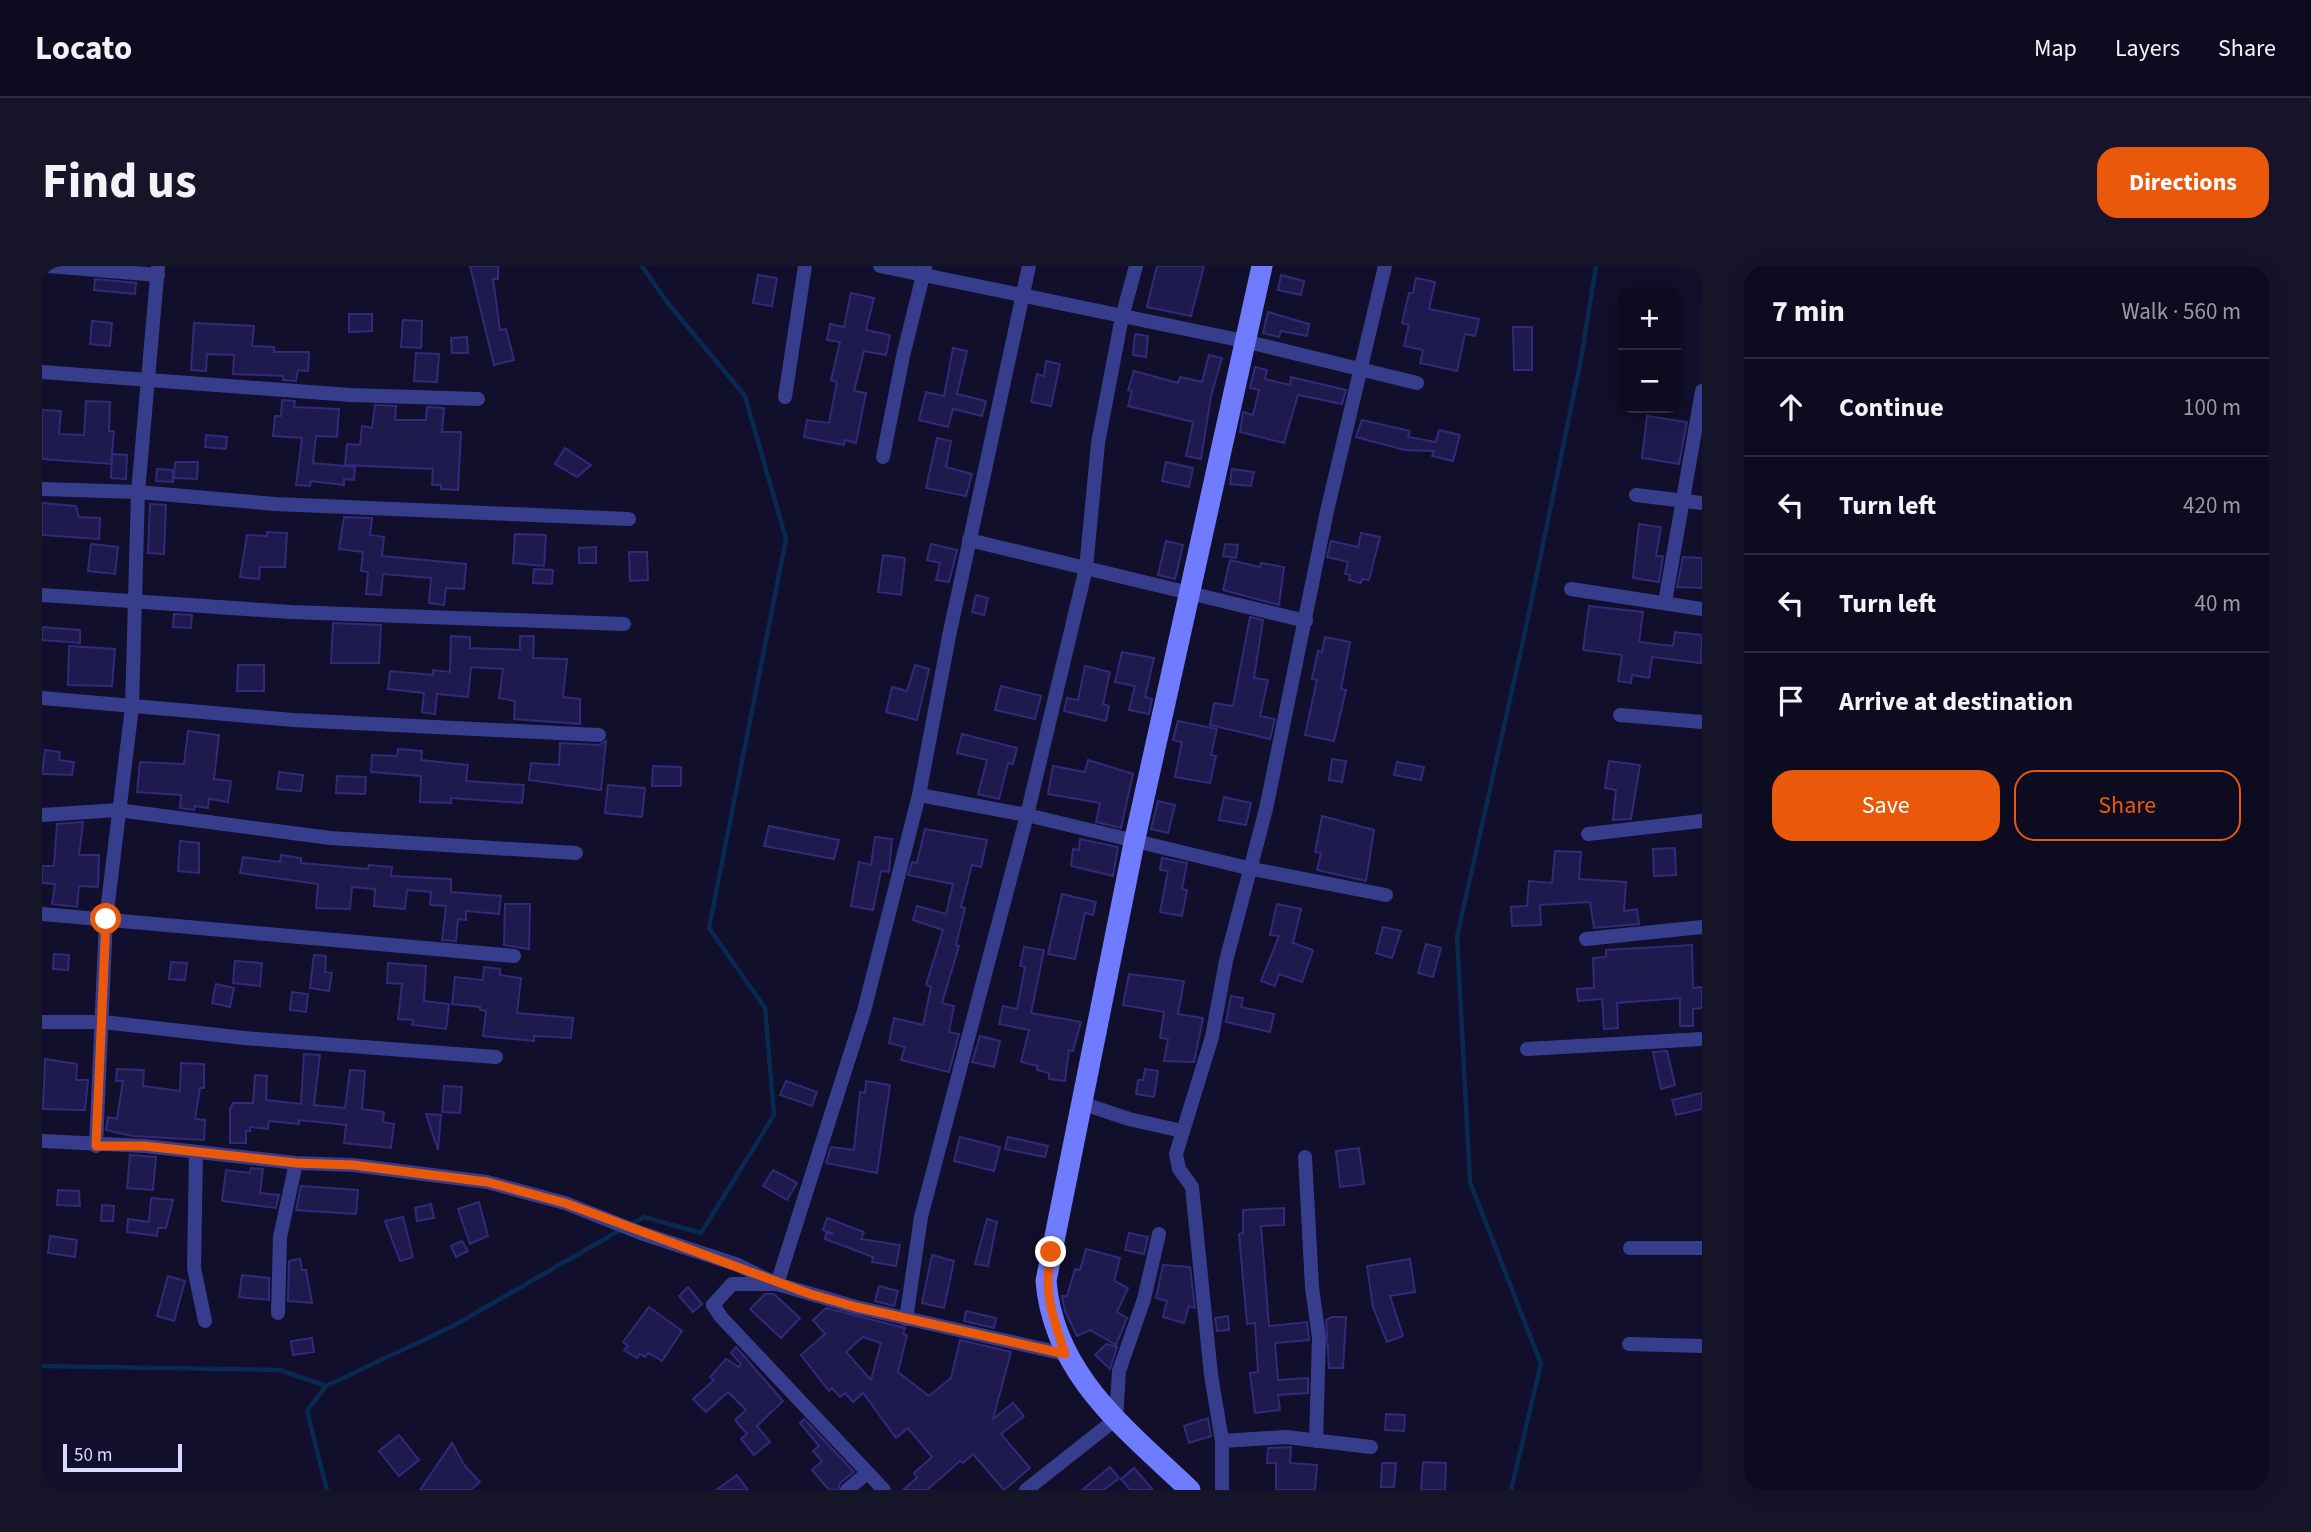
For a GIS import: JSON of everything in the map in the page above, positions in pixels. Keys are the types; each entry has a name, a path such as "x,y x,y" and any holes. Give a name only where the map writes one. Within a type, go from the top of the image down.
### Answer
{"street":[{"path":"48,266 158,271 138,492 132,706 106,919 96,1146"},
{"path":"785,397 805,266"},
{"path":"880,266 925,270 1122,317 1244,341 1417,383"},
{"path":"777,1284 864,1012 919,795 969,540 1029,266"},
{"path":"905,1319 920,1217 1027,815 1086,568 1098,443 1122,317 1136,266"},
{"path":"1189,1490 1116,1419 1080,1377 1065,1354 1048,1303 1046,1280 1134,842 1262,266"},
{"path":"1222,1490 1222,1441 1210,1375 1192,1186 1179,1169 1176,1154 1212,1037 1226,961 1252,869 1327,511 1385,266"},
{"path":"883,457 903,356 925,270"},
{"path":"42,372 311,392 478,398"},
{"path":"1665,602 1702,391"},
{"path":"42,489 138,492 275,504 629,519"},
{"path":"1636,495 1702,503"},
{"path":"969,540 1306,621"},
{"path":"1571,589 1702,609"},
{"path":"42,596 290,612 624,624"},
{"path":"42,698 475,731 599,735"},
{"path":"1620,715 1702,722"},
{"path":"919,795 1027,815 1252,869 1386,895"},
{"path":"42,814 118,810 330,838 576,853"},
{"path":"1588,834 1702,821"},
{"path":"42,914 514,956"},
{"path":"1586,939 1702,927"},
{"path":"42,1022 103,1022 244,1038 496,1057"},
{"path":"1527,1049 1702,1039"},
{"path":"1081,1102 1129,1119 1182,1130"},
{"path":"42,1140 96,1146 145,1146 296,1163 353,1165 487,1182 565,1203 641,1233 738,1265 777,1284 905,1319 1065,1354"},
{"path":"196,1153 194,1268 205,1321"},
{"path":"1305,1157 1312,1287 1319,1338 1316,1441"},
{"path":"278,1313 280,1237 296,1163"},
{"path":"1026,1490 1116,1419 1119,1371 1144,1299 1159,1234"},
{"path":"1630,1248 1702,1248"},
{"path":"777,1284 732,1284 713,1305 721,1317 884,1490"},
{"path":"1629,1345 1702,1346"},
{"path":"1222,1441 1286,1437 1371,1447"},
{"path":"847,1490 867,1473"}],"building":[{"path":"470,266 498,266 498,279 493,279 500,330 506,329 514,360 494,365"},
{"path":"1157,266 1204,266 1191,316 1147,307"},
{"path":"758,275 777,278 772,306 753,303"},
{"path":"1281,275 1304,281 1301,295 1278,290"},
{"path":"1416,278 1435,282 1429,309 1479,319 1475,336 1465,334 1457,371 1420,363 1423,350 1404,346 1409,325 1402,323 1409,293 1413,293"},
{"path":"95,279 136,283 135,294 94,290"},
{"path":"851,293 874,298 866,330 890,335 886,355 864,351 854,391 866,393 856,443 845,440 844,445 804,437 807,420 829,423 837,382 831,380 840,342 827,340 830,324 844,327"},
{"path":"1268,312 1309,324 1307,336 1281,331 1279,337 1263,333"},
{"path":"349,314 372,314 372,331 349,332"},
{"path":"403,320 422,321 421,348 401,347"},
{"path":"92,321 112,323 110,346 90,344"},
{"path":"194,323 254,326 252,346 274,347 274,352 309,352 308,371 298,370 296,381 283,380 283,376 233,374 234,355 207,354 206,371 191,370"},
{"path":"1513,327 1532,327 1532,370 1514,370"},
{"path":"1135,334 1148,336 1146,357 1133,355"},
{"path":"467,337 468,353 452,353 451,338"},
{"path":"953,348 967,351 957,394 986,401 982,416 953,409 948,427 919,420 926,392 944,396"},
{"path":"416,353 439,354 437,382 414,381"},
{"path":"1209,355 1222,358 1211,396 1201,459 1186,456 1193,422 1128,406 1132,391 1128,390 1134,371 1178,383 1180,377 1202,382"},
{"path":"1046,361 1060,364 1051,406 1031,402 1037,374 1044,376"},
{"path":"1255,367 1267,370 1265,379 1290,385 1291,377 1346,390 1342,404 1298,395 1284,443 1240,432 1243,412 1253,415 1259,390 1250,388"},
{"path":"282,400 295,401 294,407 339,409 337,437 316,436 313,463 355,467 354,480 344,479 344,485 311,481 310,486 296,485 302,438 273,436 275,416 281,416"},
{"path":"86,401 110,402 109,431 114,431 111,464 42,459 42,410 61,411 59,434 84,435"},
{"path":"375,405 396,406 395,420 426,420 427,407 444,408 442,432 461,432 458,490 441,489 441,485 432,485 433,469 345,465 347,444 360,445 362,426 372,428"},
{"path":"1647,416 1687,422 1679,464 1642,458"},
{"path":"1362,420 1410,431 1408,437 1436,442 1439,430 1460,435 1453,461 1432,456 1434,451 1405,450 1356,437"},
{"path":"206,435 227,437 226,449 205,447"},
{"path":"937,438 951,441 946,467 972,474 966,496 926,488"},
{"path":"565,448 591,465 577,477 555,464"},
{"path":"112,454 127,455 126,479 111,478"},
{"path":"175,462 198,462 197,479 174,478"},
{"path":"1166,462 1193,468 1189,487 1162,481"},
{"path":"157,469 173,470 173,482 156,481"},
{"path":"1232,469 1254,472 1251,486 1230,484"},
{"path":"42,503 76,506 79,517 100,518 99,539 42,535"},
{"path":"150,504 166,505 164,554 148,553"},
{"path":"344,517 372,518 370,535 384,537 382,556 466,564 464,589 446,588 444,605 429,603 431,578 383,574 381,595 366,594 368,572 361,571 363,552 339,549"},
{"path":"1639,524 1661,527 1656,556 1663,556 1659,582 1633,578"},
{"path":"267,532 287,533 285,567 260,567 259,579 240,577 247,535 267,536"},
{"path":"1361,533 1380,537 1369,580 1362,579 1361,583 1349,580 1350,575 1345,574 1348,562 1327,557 1331,541 1358,547"},
{"path":"515,534 546,535 544,566 513,563"},
{"path":"1166,541 1183,545 1175,579 1158,575"},
{"path":"91,544 118,547 115,574 88,571"},
{"path":"931,544 957,550 949,582 936,580 940,563 927,560"},
{"path":"1225,544 1238,545 1236,558 1223,556"},
{"path":"596,547 596,563 579,563 579,548"},
{"path":"629,552 647,552 648,580 630,581"},
{"path":"883,555 905,558 901,595 878,592"},
{"path":"1683,557 1702,558 1702,588 1677,587"},
{"path":"1230,560 1260,567 1261,563 1284,567 1279,605 1223,590"},
{"path":"534,569 553,570 552,584 533,583"},
{"path":"976,595 988,598 984,615 972,612"},
{"path":"1589,606 1643,612 1639,642 1673,646 1675,632 1702,635 1701,663 1652,657 1649,678 1632,675 1631,683 1618,681 1622,655 1583,650"},
{"path":"174,614 192,615 191,628 173,627"},
{"path":"1250,617 1263,620 1254,678 1268,680 1260,716 1275,719 1270,739 1210,725 1214,703 1233,706"},
{"path":"333,623 381,625 379,663 331,663"},
{"path":"42,627 80,630 80,643 42,640"},
{"path":"451,636 470,637 470,648 520,650 520,636 534,636 533,658 567,659 563,697 580,699 580,724 514,719 515,701 499,698 503,669 471,667 468,697 437,694 435,714 422,712 424,693 388,689 390,671 433,675 433,670 450,672"},
{"path":"1325,637 1350,642 1341,689 1346,690 1334,741 1305,735 1317,680 1312,679 1318,651 1322,652"},
{"path":"69,646 115,649 112,686 68,685"},
{"path":"1122,652 1154,658 1145,697 1152,699 1149,714 1129,710 1135,686 1115,682"},
{"path":"238,665 264,665 264,691 237,691"},
{"path":"915,665 929,669 917,720 886,712 892,687 907,691"},
{"path":"1085,666 1110,672 1103,704 1109,706 1106,721 1064,711 1067,698 1078,700"},
{"path":"1001,686 1041,696 1035,719 995,710"},
{"path":"1178,721 1217,729 1211,755 1216,756 1210,783 1175,777 1182,742 1173,740"},
{"path":"188,731 219,735 214,779 231,781 228,802 209,799 208,808 195,806 194,810 180,808 181,795 137,792 140,762 184,764"},
{"path":"962,734 1017,748 1013,764 1008,763 999,799 978,794 987,760 957,753"},
{"path":"606,741 601,790 529,780 531,763 559,765 560,743 599,745"},
{"path":"398,749 422,751 421,760 468,765 466,781 524,785 522,803 451,798 451,803 420,802 421,776 371,772 372,755 397,756"},
{"path":"45,750 60,752 59,760 74,762 72,775 42,774"},
{"path":"1332,759 1346,761 1342,782 1329,780"},
{"path":"1088,760 1133,774 1121,828 1096,822 1100,803 1048,794 1053,766 1085,772"},
{"path":"1609,761 1640,765 1631,819 1613,820 1616,790 1605,788"},
{"path":"1397,762 1424,767 1421,780 1394,775"},
{"path":"653,766 681,767 681,786 652,786"},
{"path":"279,772 303,775 301,791 277,789"},
{"path":"337,776 366,777 365,794 336,793"},
{"path":"608,785 645,788 642,817 605,813"},
{"path":"1224,797 1251,803 1246,825 1219,820"},
{"path":"1158,801 1175,805 1168,833 1151,829"},
{"path":"1322,816 1374,830 1366,881 1317,870 1321,853 1315,852"},
{"path":"83,822 79,855 99,855 98,887 79,886 77,907 52,904 55,884 42,883 42,866 54,866 57,824"},
{"path":"769,826 839,840 834,859 764,846"},
{"path":"925,829 987,840 981,867 972,865 961,907 965,908 956,945 959,946 942,1003 954,1006 949,1032 959,1034 949,1072 901,1060 905,1047 889,1043 894,1018 923,1025 931,987 926,985 943,930 913,920 917,906 946,914 953,884 908,875 912,862 917,863"},
{"path":"875,837 892,839 889,872 881,871 873,910 851,906 859,862 871,865"},
{"path":"1080,839 1118,847 1113,876 1071,866 1073,849 1079,850"},
{"path":"180,841 199,843 199,873 178,871"},
{"path":"1675,848 1676,875 1654,876 1653,849"},
{"path":"1555,851 1581,852 1579,879 1626,882 1624,911 1637,909 1639,924 1594,928 1590,902 1540,905 1541,925 1512,926 1511,907 1527,906 1529,881 1552,883"},
{"path":"281,855 301,858 301,863 368,869 369,865 392,867 391,876 451,879 451,892 501,896 499,914 466,911 466,920 458,919 456,941 442,940 446,906 430,905 431,892 407,890 405,909 374,906 375,889 352,887 350,909 316,908 318,884 240,873 243,857 280,862"},
{"path":"1162,858 1187,863 1182,889 1187,890 1182,916 1160,912 1168,871 1160,870"},
{"path":"1062,894 1096,902 1093,915 1085,913 1075,959 1048,954"},
{"path":"505,904 530,904 529,949 504,945"},
{"path":"1277,904 1301,909 1293,943 1313,950 1302,982 1279,974 1275,986 1261,981 1279,936 1270,935"},
{"path":"1383,927 1401,931 1392,958 1376,953"},
{"path":"1426,944 1441,948 1433,977 1418,973"},
{"path":"1692,945 1693,988 1702,987 1702,1008 1693,1009 1693,1026 1680,1026 1680,998 1617,1003 1618,1028 1604,1029 1602,999 1578,1001 1577,989 1594,988 1593,958 1606,957 1606,950"},
{"path":"1024,947 1044,950 1031,1013 1081,1022 1073,1051 1069,1050 1065,1081 1049,1079 1049,1073 1037,1070 1038,1066 1021,1062 1029,1030 999,1024 1003,1006 1017,1009 1025,967 1020,966"},
{"path":"54,954 69,955 68,970 53,969"},
{"path":"314,955 326,956 325,972 332,973 329,991 310,988"},
{"path":"235,961 262,963 260,986 233,983"},
{"path":"171,962 187,963 185,980 169,979"},
{"path":"388,963 426,966 424,1001 449,1004 446,1029 412,1025 413,1020 398,1019 402,984 387,983"},
{"path":"484,967 500,969 500,975 521,978 517,1013 573,1018 571,1038 534,1036 534,1041 483,1036 486,1011 480,1010 480,1007 452,1004 455,977 483,980"},
{"path":"1129,974 1184,981 1178,1014 1203,1018 1194,1062 1164,1061 1168,1039 1160,1038 1164,1012 1123,1005"},
{"path":"216,984 234,988 230,1007 212,1003"},
{"path":"292,992 308,994 306,1012 290,1010"},
{"path":"1231,996 1243,998 1241,1007 1274,1014 1270,1032 1226,1022"},
{"path":"980,1036 1000,1041 994,1067 972,1062"},
{"path":"1667,1051 1675,1085 1661,1089 1653,1052"},
{"path":"304,1054 320,1055 314,1105 345,1108 350,1070 365,1071 362,1109 384,1112 383,1122 394,1124 391,1148 344,1143 346,1125 299,1120 299,1124 269,1121 268,1129 250,1127 250,1131 246,1131 246,1143 230,1143 230,1109 233,1103 253,1103 255,1075 267,1076 266,1100 301,1104"},
{"path":"45,1059 77,1064 76,1080 88,1080 85,1110 43,1109"},
{"path":"181,1063 204,1064 204,1088 200,1088 195,1119 205,1120 204,1140 132,1136 106,1130 108,1117 117,1119 123,1081 116,1081 117,1069 144,1070 143,1086 180,1091"},
{"path":"1145,1069 1158,1071 1154,1097 1136,1094 1138,1080 1143,1080"},
{"path":"786,1081 817,1092 812,1106 780,1095"},
{"path":"866,1081 890,1085 877,1173 826,1163 831,1147 854,1150 860,1092 865,1093"},
{"path":"444,1086 462,1087 460,1113 442,1112"},
{"path":"1702,1093 1702,1109 1676,1115 1672,1100"},
{"path":"426,1114 441,1115 438,1150"},
{"path":"960,1137 1000,1147 994,1171 954,1161"},
{"path":"1008,1137 1048,1146 1045,1157 1005,1149"},
{"path":"1359,1148 1364,1184 1340,1187 1336,1151"},
{"path":"130,1155 156,1157 153,1190 127,1188"},
{"path":"251,1168 263,1169 260,1193 279,1195 276,1208 222,1201 226,1170 250,1173"},
{"path":"773,1170 797,1183 787,1200 763,1186"},
{"path":"301,1186 358,1190 356,1214 296,1210"},
{"path":"58,1190 79,1191 80,1206 57,1205"},
{"path":"151,1198 173,1200 166,1228 158,1228 157,1236 127,1232 128,1219 149,1222"},
{"path":"479,1202 488,1236 470,1244 458,1209"},
{"path":"431,1204 434,1218 417,1221 415,1208"},
{"path":"102,1205 114,1206 113,1221 101,1221"},
{"path":"1284,1208 1284,1225 1261,1226 1269,1326 1307,1322 1309,1340 1275,1343 1278,1380 1308,1378 1308,1393 1278,1395 1280,1410 1255,1413 1250,1373 1258,1372 1255,1323 1247,1324 1239,1234 1243,1233 1243,1210"},
{"path":"403,1217 413,1257 400,1261 385,1221"},
{"path":"827,1218 864,1232 861,1239 900,1245 896,1266 872,1262 873,1257 825,1239 826,1233 834,1234 823,1230"},
{"path":"987,1219 997,1222 988,1266 975,1264"},
{"path":"1129,1233 1148,1237 1144,1254 1125,1250"},
{"path":"50,1236 77,1240 75,1257 48,1253"},
{"path":"462,1241 468,1251 456,1257 451,1246"},
{"path":"1086,1249 1120,1258 1114,1281 1128,1288 1117,1312 1127,1318 1116,1345 1090,1330 1077,1336 1065,1311 1062,1296 1067,1296 1075,1269 1080,1270"},
{"path":"932,1255 954,1261 944,1308 922,1303"},
{"path":"300,1259 302,1270 306,1270 312,1303 288,1301 289,1261"},
{"path":"1410,1259 1415,1292 1390,1296 1403,1336 1387,1342 1373,1307 1367,1266"},
{"path":"1163,1265 1190,1267 1195,1308 1189,1306 1184,1323 1163,1317 1167,1301 1156,1298"},
{"path":"242,1275 269,1278 269,1300 239,1297"},
{"path":"168,1276 185,1281 174,1321 157,1316"},
{"path":"879,1286 898,1291 894,1306 875,1301"},
{"path":"688,1287 702,1304 693,1312 679,1296"},
{"path":"765,1294 774,1294 800,1318 781,1338 750,1309"},
{"path":"649,1307 682,1331 662,1361 648,1353 645,1357 640,1354 637,1358 624,1350 628,1346 623,1342"},
{"path":"826,1308 905,1328 903,1334 907,1335 898,1372 929,1396 951,1378 960,1340 1011,1352 993,1419 1013,1403 1024,1416 1001,1434 1030,1468 1004,1490 973,1454 963,1463 960,1461 927,1490 903,1490 917,1478 914,1473 932,1457 908,1428 896,1438 863,1393 853,1402 845,1393 840,1397 832,1388 829,1391 801,1355 825,1334 813,1320","holes":["863,1337 881,1343 871,1380 846,1352"]},
{"path":"966,1311 996,1318 994,1328 964,1321"},
{"path":"1228,1316 1229,1330 1217,1331 1215,1318"},
{"path":"1346,1317 1343,1368 1329,1368 1326,1320"},
{"path":"312,1338 314,1352 293,1355 291,1341"},
{"path":"1106,1344 1117,1347 1110,1369 1095,1355"},
{"path":"736,1347 783,1401 757,1426 770,1442 754,1455 741,1439 747,1434 735,1420 746,1410 728,1392 706,1412 693,1399 714,1380 710,1377 726,1359 739,1367 741,1364 731,1353"},
{"path":"1386,1414 1405,1415 1404,1431 1385,1430"},
{"path":"1208,1418 1211,1436 1189,1443 1184,1426"},
{"path":"804,1419 854,1472 840,1483 838,1490 829,1490 812,1470 822,1461 813,1451 819,1446 800,1423"},
{"path":"399,1435 419,1460 399,1476 379,1451"},
{"path":"452,1443 465,1466 480,1482 471,1490 420,1490"},
{"path":"1291,1447 1290,1463 1317,1465 1315,1490 1276,1490 1276,1463 1267,1463 1268,1448"},
{"path":"1423,1462 1446,1463 1445,1490 1421,1490"},
{"path":"1382,1463 1396,1463 1394,1487 1381,1487"},
{"path":"1110,1467 1119,1478 1104,1490 1082,1490"},
{"path":"1134,1468 1153,1490 1130,1490 1121,1479"},
{"path":"737,1475 748,1490 716,1490"}],"waterway":[{"path":"630,1225 644,1217 701,1233 774,1115 765,1008 709,928 786,539 745,396 667,302 642,266"},
{"path":"1511,1490 1541,1364 1470,1182 1457,937 1525,632 1581,359 1596,266"},
{"path":"42,1366 280,1370 326,1386 453,1326 622,1229"},
{"path":"326,1386 307,1411 327,1490"}],"route":[{"path":"106,919 96,1146 145,1146 296,1163 353,1165 487,1182 565,1203 641,1233 738,1265 777,1284 810,1294 856,1307 1065,1354 1048,1303 1046,1280 1051,1252"}]}
